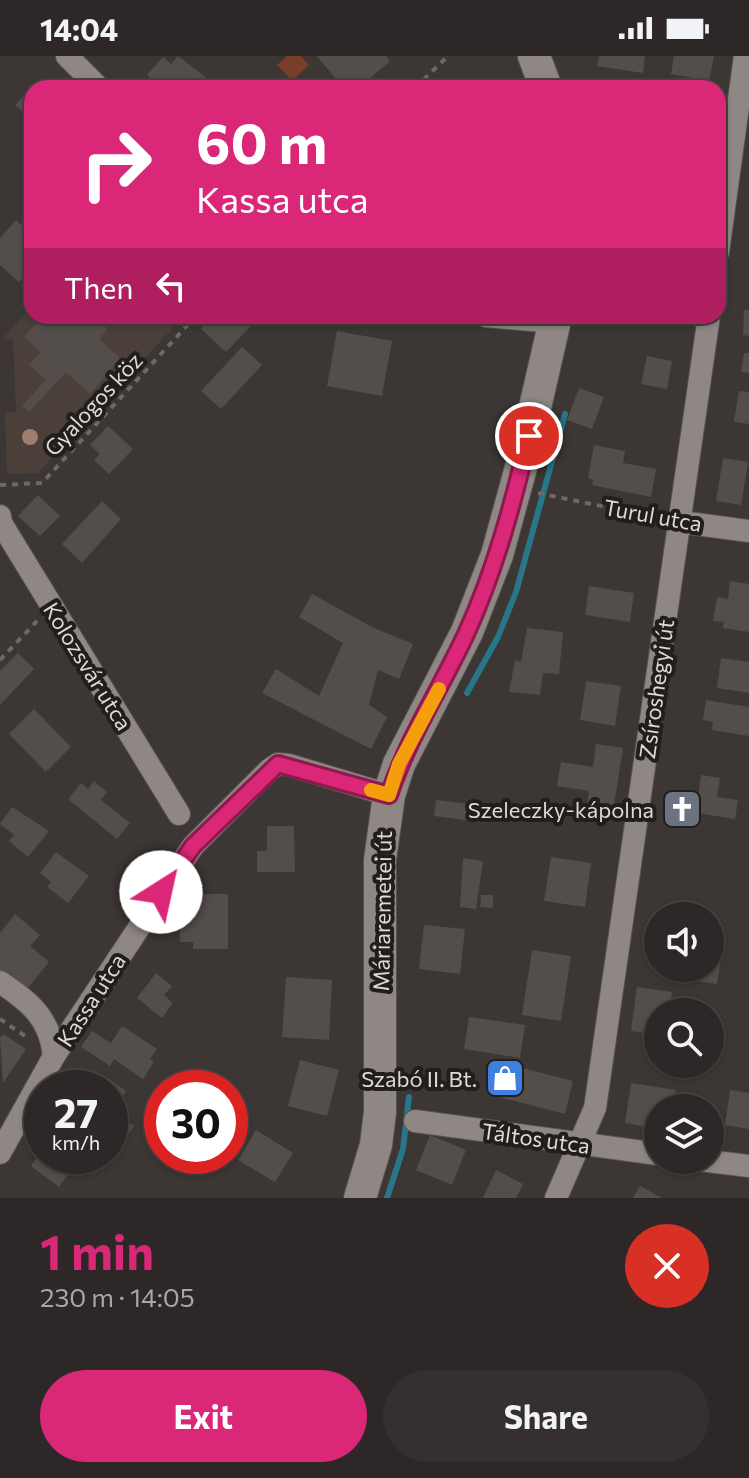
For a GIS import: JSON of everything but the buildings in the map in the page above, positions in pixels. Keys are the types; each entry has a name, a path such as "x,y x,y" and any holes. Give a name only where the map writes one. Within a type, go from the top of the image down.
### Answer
{"street":[{"path":"67,56 91,80"},
{"path":"534,56 543,80"},
{"path":"726,194 745,56"},
{"name":"Máriaremetei út","path":"360,1198 376,1145 380,1112 380,860 389,795 399,764 467,632 497,555 554,324"},
{"name":"Zsíroshegyi út","path":"556,1198 595,1108 708,324"},
{"name":"Kolozsvár utca","path":"0,516 1,523 51,607 179,814"},
{"name":"Turul utca","path":"681,522 749,531"},
{"name":"Kassa utca","path":"0,1153 54,1056 193,846 269,770 278,764 289,765 389,795"},
{"path":"0,982 29,1001 46,1021 54,1056"},
{"name":"Táltos utca","path":"415,1121 644,1152"},
{"path":"724,1163 749,1166"}],"path":[{"path":"423,80 448,56"},
{"name":"Gyalogos köz","path":"0,485 42,483 189,324"},
{"name":"Turul utca","path":"557,497 681,522"},
{"path":"0,660 51,607"}],"shaded area":[{"path":"287,56 301,56 309,65 291,80 277,65"},
{"path":"24,316 24,324 177,324 38,473 7,474 5,412 16,412 13,340 2,339"}],"waterway":[{"path":"467,693 498,637 516,592 565,414"},
{"path":"387,1198 403,1149 409,1097"}],"slow traffic":[{"path":"371,790 389,795 399,764 439,689"}],"place":[{"name":"Szeleczky-kápolna","path":"682,809"},
{"name":"Szabó II. Bt.","path":"505,1078"}],"route":[{"path":"161,892 193,846 278,764 389,795 399,764 445,679 481,597 497,555 529,436"}]}
